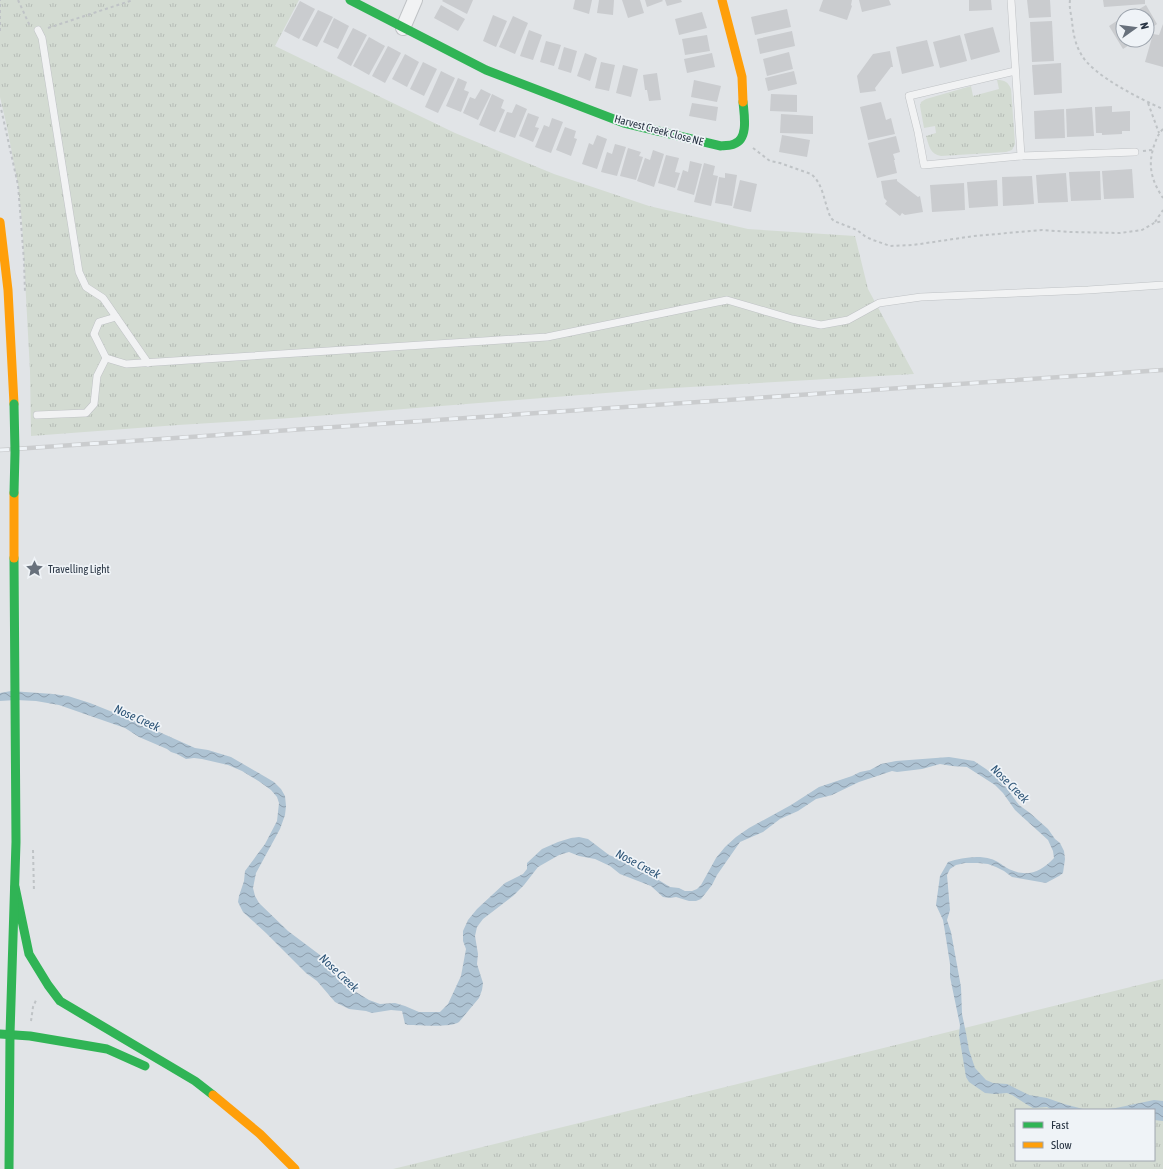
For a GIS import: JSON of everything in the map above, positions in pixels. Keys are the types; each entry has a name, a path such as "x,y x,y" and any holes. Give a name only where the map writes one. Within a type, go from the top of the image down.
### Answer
{"main road":[{"name":"Harvest Creek Close NE","path":"350,0 486,70 624,123 720,146 735,144 741,139"},
{"path":"722,0 742,77 745,127 741,139"},
{"path":"0,222 11,334 15,452 15,886 10,1034 9,1169"},
{"path":"15,886 29,954 48,985 60,1001 194,1081 236,1114 281,1154 295,1169"},
{"path":"0,1034 30,1036 107,1049 151,1068"},
{"path":"172,1078 236,1114"}],"street":[{"path":"403,28 415,0"}],"lane":[{"path":"1011,0 1021,156"},
{"path":"38,30 42,38 79,272 86,287 103,298 148,363"},
{"path":"1015,71 909,96 924,165 1021,156 1135,152"},
{"path":"116,317 99,322 94,334 106,358 126,364 547,337 727,300 792,319 821,325 848,320 879,303 921,297 1088,290 1163,285"},
{"path":"37,416 86,412 94,404 97,376 106,358"}],"path":[{"path":"0,0 0,31"},
{"path":"18,0 29,24 38,30 133,0"},
{"path":"1070,0 1073,31 1077,46 1081,55 1088,64 1097,72 1148,103 1163,110"},
{"path":"1148,103 1159,133"},
{"path":"1163,129 1159,133 1152,150 1150,167 1156,187 1163,198"},
{"path":"741,139 770,161 811,174 815,177 820,186 831,218 834,221 858,230 872,240 890,246 913,245 974,236 1042,230 1120,233 1142,230 1154,222 1163,210"},
{"path":"1154,222 1163,221"}],"green space":[{"path":"0,0 299,0 275,46 455,133 554,174 649,206 748,229 855,236 868,289 914,374 656,389 291,418 31,436 30,371 22,223 18,185 0,97"},
{"path":"997,80 1006,82 1011,89 1015,144 1012,150 1006,152 941,156 934,153 930,149 926,136 936,133 935,126 924,128 920,106 921,102 926,99 971,86 973,96 999,89"},
{"path":"1163,979 1163,1169 393,1169"}],"water":[{"path":"11,691 53,694 68,696 90,703 195,748 208,750 231,757 274,782 285,796 285,815 280,829 256,873 253,888 259,903 288,931 320,955 340,982 369,1000 380,1004 395,1003 419,1012 440,1012 448,1004 461,976 466,949 463,941 463,931 468,920 477,909 505,883 523,874 527,869 527,863 542,849 571,838 579,837 588,839 609,855 622,860 637,870 670,887 679,888 685,891 692,891 701,885 716,858 736,837 819,787 860,772 870,770 881,764 896,761 949,757 974,761 997,778 1019,805 1048,829 1060,843 1064,851 1065,859 1063,873 1046,883 1012,877 1004,871 988,864 965,863 956,865 950,869 947,875 950,910 947,920 951,932 961,987 962,1014 969,1050 975,1068 986,1080 993,1083 1007,1084 1029,1095 1047,1098 1083,1109 1050,1109 1047,1107 1033,1108 1007,1093 985,1093 969,1082 966,1077 959,1035 960,1025 950,977 950,964 943,920 936,905 940,876 948,862 964,858 980,857 991,859 1014,871 1027,873 1038,870 1054,858 1053,851 1048,840 1015,810 1003,793 995,785 967,767 940,764 922,769 897,772 892,771 859,782 832,795 816,799 798,811 780,819 763,832 740,842 717,875 712,885 701,899 696,901 689,901 676,897 663,897 651,886 620,874 610,866 595,859 579,856 569,852 559,855 538,867 513,896 483,919 477,927 475,936 478,954 477,964 483,983 482,990 479,998 459,1022 443,1026 409,1025 405,1024 402,1011 391,1010 372,1013 349,1009 335,1002 317,981 306,973 243,912 238,902 244,881 245,871 265,844 277,821 279,803 277,797 271,790 242,771 228,765 202,759 186,759 139,737 125,728 59,705 36,701 0,701 0,693"},
{"path":"1154,1100 1163,1101 1163,1121 1155,1120 1155,1109 1107,1109"}],"building":[{"path":"473,0 467,14 442,1"},
{"path":"575,0 592,0 589,14 573,9"},
{"path":"599,0 614,0 613,15 597,13"},
{"path":"622,0 640,0 644,13 628,18"},
{"path":"645,0 662,0 663,1 647,7"},
{"path":"665,0 681,0 682,2 667,6"},
{"path":"823,0 852,0 852,6 847,20 819,11"},
{"path":"859,0 889,0 891,5 862,12"},
{"path":"969,0 991,0 992,10 969,11"},
{"path":"1027,0 1050,0 1051,17 1029,18"},
{"path":"1103,0 1145,0 1145,4 1104,7"},
{"path":"300,1 315,9 299,39 284,31"},
{"path":"441,5 465,19 458,31 434,18"},
{"path":"1146,5 1148,8 1141,8"},
{"path":"787,9 791,27 755,35 751,17"},
{"path":"318,10 333,17 317,47 302,40"},
{"path":"702,12 707,28 679,35 675,19"},
{"path":"493,15 507,21 496,47 483,41"},
{"path":"513,16 528,23 515,54 499,47"},
{"path":"334,18 349,26 338,49 323,42"},
{"path":"1052,21 1054,61 1032,62 1030,22"},
{"path":"1115,22 1115,36 1109,26"},
{"path":"1163,24 1163,67 1145,62 1149,48 1155,48 1155,34 1159,35"},
{"path":"993,27 1000,52 971,60 964,34"},
{"path":"353,28 367,35 351,66 337,58"},
{"path":"529,30 542,35 533,60 520,56"},
{"path":"792,31 795,46 760,54 757,39"},
{"path":"707,35 710,51 685,55 682,39"},
{"path":"960,35 967,61 940,68 933,42"},
{"path":"369,37 385,46 369,75 353,66"},
{"path":"927,40 934,66 902,74 896,47"},
{"path":"546,41 561,45 554,66 540,62"},
{"path":"388,46 401,53 385,83 372,76"},
{"path":"564,47 577,51 571,73 558,69"},
{"path":"890,51 893,67 891,67 875,88 876,91 860,93 857,76 873,54"},
{"path":"789,52 793,69 767,76 763,59"},
{"path":"585,53 597,58 590,81 577,76"},
{"path":"712,53 715,67 687,73 684,59"},
{"path":"405,54 419,62 407,87 392,79"},
{"path":"423,62 437,69 424,96 410,89"},
{"path":"601,62 615,65 609,91 595,88"},
{"path":"1061,63 1062,93 1034,95 1032,65"},
{"path":"623,65 638,69 631,97 616,93"},
{"path":"441,71 455,78 438,113 425,107"},
{"path":"794,71 797,84 768,91 765,78"},
{"path":"657,73 661,100 649,101 647,90 645,90 643,75"},
{"path":"458,78 467,82 464,90 469,92 461,112 446,106"},
{"path":"694,80 721,86 717,102 691,97"},
{"path":"481,89 491,94 478,120 463,113 470,97 475,99"},
{"path":"492,94 504,100 501,108 505,110 495,132 479,125"},
{"path":"771,94 797,95 797,112 770,111"},
{"path":"881,102 886,120 891,118 895,134 868,140 860,107"},
{"path":"692,103 718,107 716,121 689,116"},
{"path":"516,104 527,109 515,138 499,132 507,112 512,113"},
{"path":"1112,106 1112,112 1130,111 1130,131 1122,131 1122,134 1102,135 1102,133 1096,133 1095,107"},
{"path":"1092,107 1094,136 1067,137 1066,109"},
{"path":"1064,109 1065,138 1035,139 1034,111"},
{"path":"528,113 539,117 535,127 539,128 533,142 519,136"},
{"path":"781,114 813,116 813,134 780,133"},
{"path":"552,118 563,122 551,153 535,147 544,125 549,127"},
{"path":"565,127 576,131 574,138 577,139 571,156 556,150"},
{"path":"597,135 607,139 597,169 582,164 589,143 593,145"},
{"path":"782,135 810,140 807,157 779,152"},
{"path":"896,136 900,152 893,154 897,173 877,178 868,143"},
{"path":"615,144 626,147 617,176 601,172 607,152 612,154"},
{"path":"628,148 641,152 639,156 643,157 636,180 620,176"},
{"path":"653,150 664,154 654,187 637,181 645,158 650,160"},
{"path":"666,155 679,158 675,172 680,173 675,188 658,183"},
{"path":"690,161 702,164 694,195 677,190 683,170 688,172"},
{"path":"704,163 715,166 713,175 718,176 711,206 694,202"},
{"path":"1132,169 1134,198 1104,199 1102,171"},
{"path":"1100,171 1101,200 1071,201 1069,172"},
{"path":"725,173 737,175 732,206 715,203 719,177 725,178"},
{"path":"1066,173 1068,202 1038,203 1036,175"},
{"path":"1032,176 1034,204 1003,206 1002,177"},
{"path":"897,179 897,181 918,197 920,196 923,212 905,215 902,213 900,216 885,204 887,201 884,198 881,181"},
{"path":"740,180 757,184 751,212 733,208"},
{"path":"997,180 998,206 969,208 967,182"},
{"path":"964,183 965,210 932,212 930,185"}],"railway":[{"path":"0,450 1163,370"}],"traffic: fast":[{"path":"350,0 486,70 624,123 721,146 731,145 739,141 744,132 745,119 743,102"},
{"path":"14,404 14,493"},
{"path":"10,1034 16,842 14,558"},
{"path":"15,887 29,954 48,985 60,1001 195,1081 213,1095"},
{"path":"0,1034 30,1036 107,1049 145,1066"},
{"path":"9,1169 10,1034"}],"traffic: slow":[{"path":"722,0 742,77 743,102"},
{"path":"0,222 8,290 14,404"},
{"path":"14,493 14,558"},
{"path":"213,1095 260,1134 295,1169"}],"place":[{"name":"Travelling Light","path":"35,569"}],"water label":[{"name":"Nose Creek","path":"137,718"},
{"name":"Nose Creek","path":"1010,784"},
{"name":"Nose Creek","path":"638,864"},
{"name":"Nose Creek","path":"339,973"}]}
